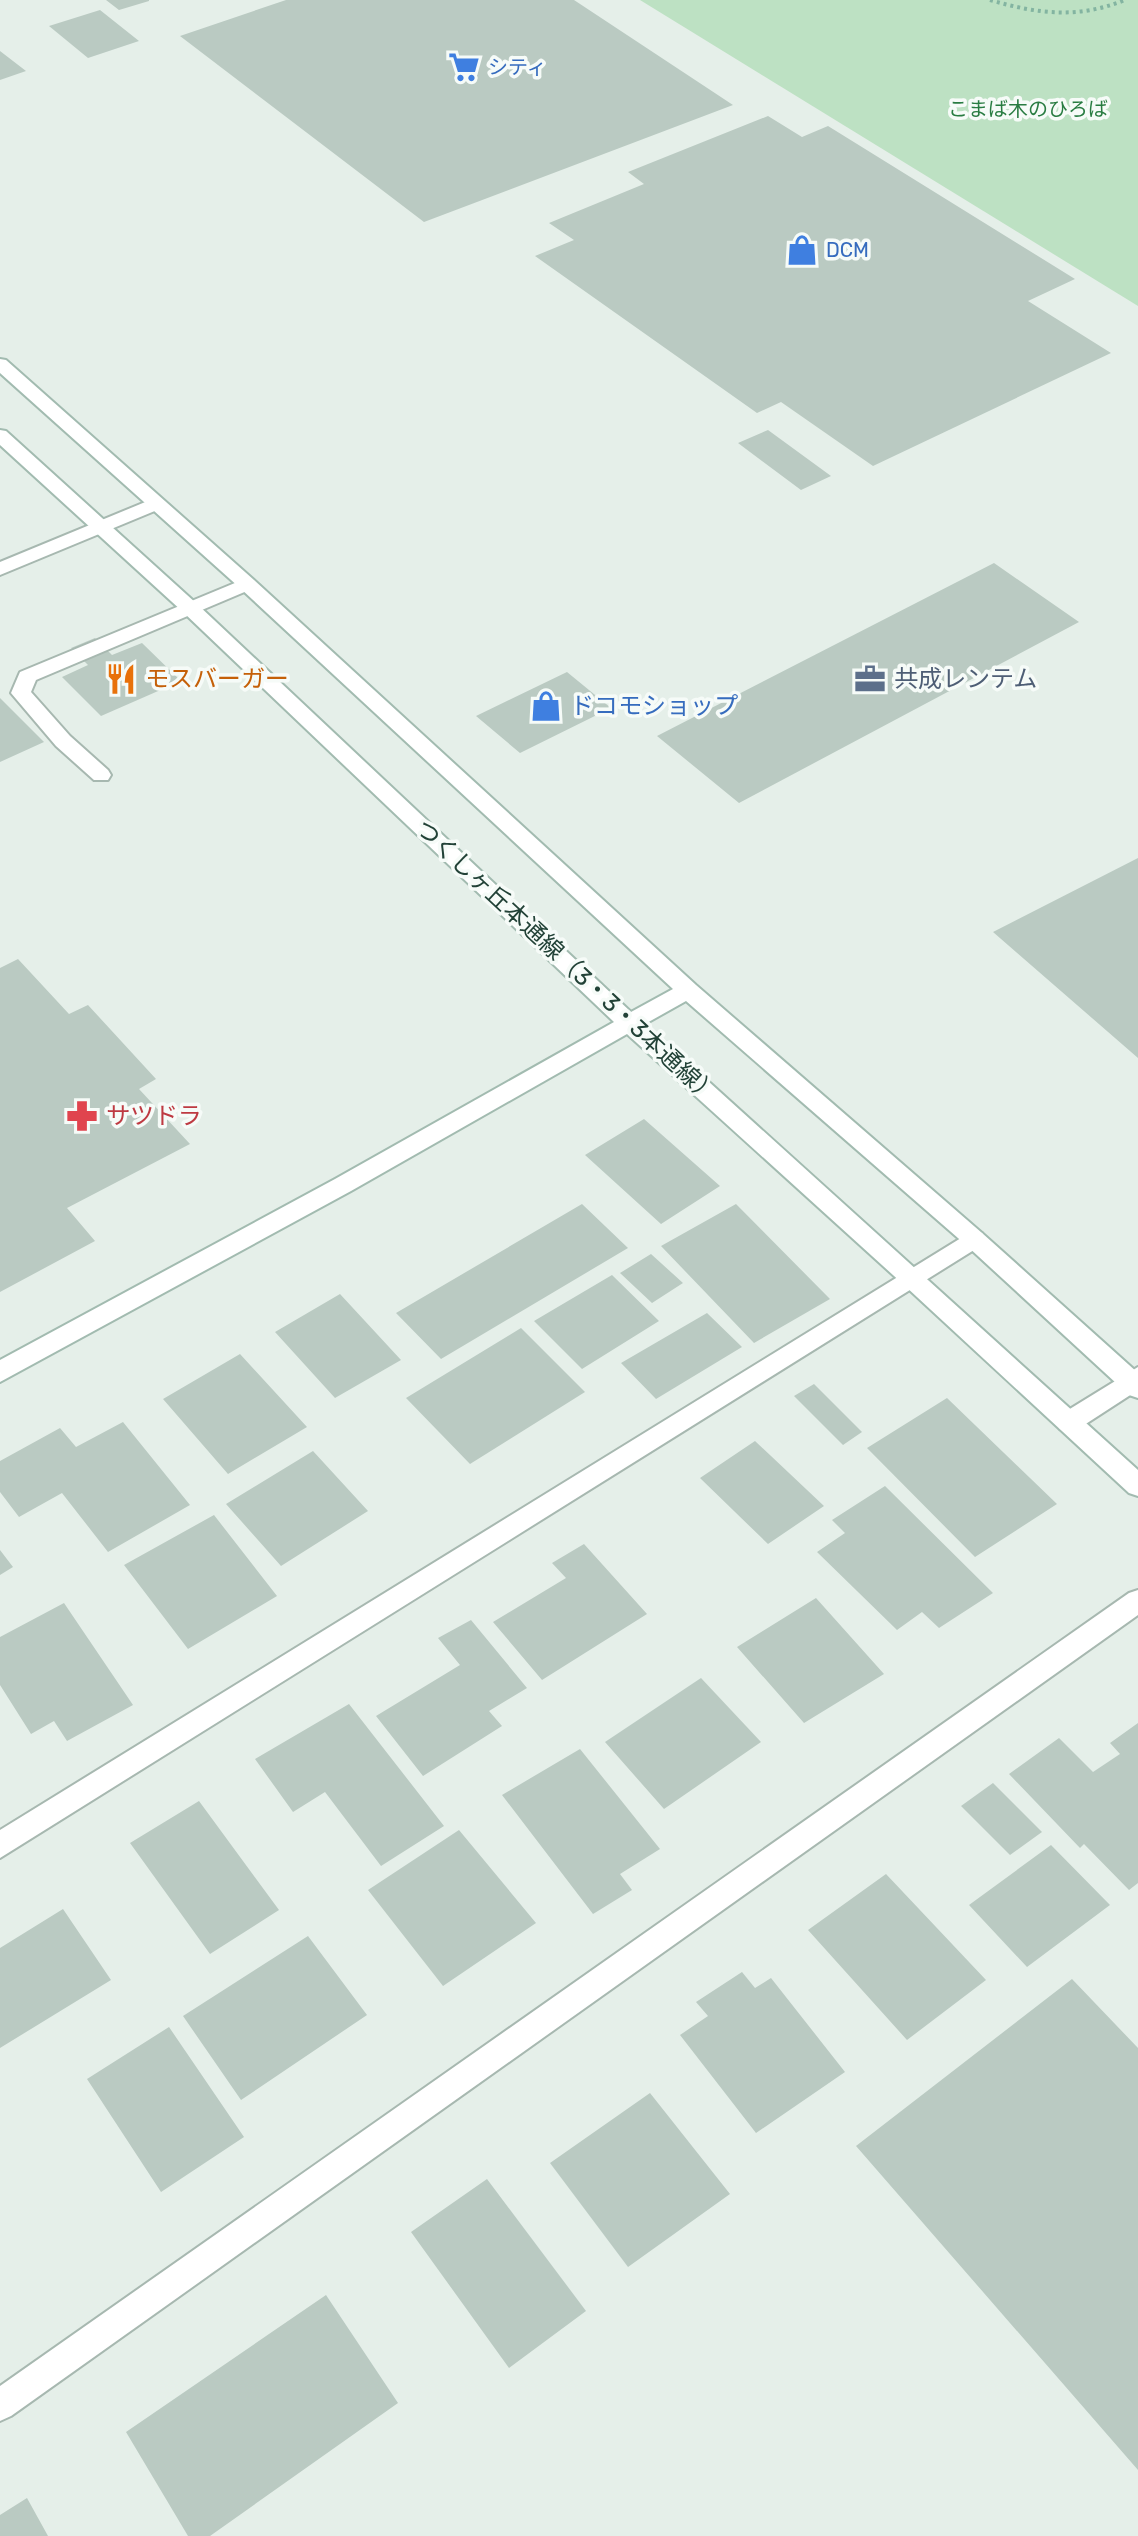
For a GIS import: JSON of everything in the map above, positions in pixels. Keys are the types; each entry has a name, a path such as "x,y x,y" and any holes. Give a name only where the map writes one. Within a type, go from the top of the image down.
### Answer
{"street":[{"path":"2,369 247,584 688,990 1136,1382 1069,1422"},
{"name":"つくしヶ丘本通線（3・3・3本通線）","path":"0,435 190,608 629,1023 913,1278 1138,1486"},
{"path":"0,569 155,504"},
{"path":"101,775 63,741 21,693 27,676 247,584"},
{"path":"0,1372 343,1185 688,990"},
{"path":"0,1845 974,1239"},
{"path":"0,2405 1138,1601"}],"path":[{"path":"990,0 1048,16 1073,15 1125,0"}],"green space":[{"name":"こまば木のひろば","path":"640,0 1138,0 1138,306"}],"building":[{"path":"106,0 149,0 149,1 119,10"},
{"path":"286,0 574,0 733,105 424,222 180,36"},
{"path":"100,10 139,41 88,58 49,26"},
{"path":"0,51 26,71 0,80"},
{"path":"768,116 802,137 828,126 1075,279 1028,301 1111,353 873,466 781,402 757,413 535,256 574,240 549,223 644,184 628,172"},
{"path":"768,430 831,476 801,490 738,443"},
{"name":"共成レンテム","path":"994,563 1079,622 739,803 657,736"},
{"name":"モスバーガー","path":"95,638 112,655 142,643 181,681 101,716 62,677 88,665 71,648"},
{"path":"567,672 611,708 520,753 476,716"},
{"path":"0,698 44,742 0,762"},
{"path":"1138,858 1138,1058 993,932"},
{"name":"サツドラ","path":"18,959 69,1014 88,1005 156,1079 139,1089 190,1144 67,1208 95,1241 0,1292 0,968"},
{"path":"644,1119 720,1186 661,1224 585,1155"},
{"path":"582,1204 628,1248 441,1359 396,1313"},
{"path":"736,1204 830,1299 754,1343 661,1246"},
{"path":"651,1254 683,1283 652,1303 620,1273"},
{"path":"612,1275 659,1321 582,1369 534,1321"},
{"path":"340,1294 401,1360 335,1398 275,1332"},
{"path":"707,1313 742,1347 656,1399 621,1363"},
{"path":"521,1328 585,1392 470,1464 406,1398"},
{"path":"240,1354 307,1427 228,1474 163,1399"},
{"path":"814,1384 862,1432 843,1445 794,1396"},
{"path":"947,1398 1057,1504 975,1557 867,1448"},
{"path":"123,1422 190,1505 108,1552 62,1493 19,1517 0,1492 0,1461 60,1428 76,1447"},
{"path":"755,1441 824,1506 768,1544 700,1478"},
{"path":"313,1451 368,1511 281,1566 226,1504"},
{"path":"885,1486 993,1593 939,1628 922,1612 897,1630 817,1552 845,1533 832,1520"},
{"path":"214,1515 277,1596 188,1649 124,1565"},
{"path":"584,1544 647,1614 542,1680 493,1622 566,1578 552,1563"},
{"path":"0,1550 13,1567 0,1575"},
{"path":"816,1598 884,1674 804,1723 737,1647"},
{"path":"64,1603 133,1705 67,1741 54,1721 31,1734 0,1685 0,1637"},
{"path":"471,1620 527,1688 489,1711 502,1726 423,1776 376,1716 460,1665 438,1638"},
{"path":"701,1678 761,1742 664,1809 605,1742"},
{"path":"349,1704 444,1826 381,1866 325,1792 293,1812 255,1759"},
{"path":"1138,1723 1138,1883 1129,1890 1084,1844 1080,1848 1009,1774 1059,1738 1093,1772 1120,1754 1110,1743"},
{"path":"580,1749 660,1849 620,1874 632,1890 593,1914 502,1795"},
{"path":"993,1783 1042,1832 1010,1855 961,1806"},
{"path":"199,1801 279,1910 210,1954 130,1843"},
{"path":"459,1830 536,1923 443,1986 368,1890"},
{"path":"1051,1845 1110,1905 1027,1967 969,1905"},
{"path":"886,1874 986,1980 907,2040 808,1930"},
{"path":"63,1909 111,1980 0,2048 0,1948"},
{"path":"308,1936 367,2015 241,2100 183,2016"},
{"path":"742,1972 755,1988 771,1978 845,2072 756,2133 680,2035 708,2016 696,2002"},
{"path":"1072,1979 1138,2048 1138,2470 856,2146"},
{"path":"169,2027 244,2137 161,2192 87,2079"},
{"path":"650,2093 730,2194 628,2267 550,2163"},
{"path":"487,2179 586,2311 509,2368 411,2232"},
{"path":"326,2295 398,2403 210,2536 188,2536 126,2432"},
{"path":"27,2498 48,2536 0,2536 0,2515"}],"place":[{"name":"シティ","path":"464,67"},
{"name":"DCM","path":"802,250"},
{"name":"モスバーガー","path":"121,679"},
{"name":"共成レンテム","path":"870,679"},
{"name":"ドコモショップ","path":"546,706"},
{"name":"サツドラ","path":"82,1116"}]}
